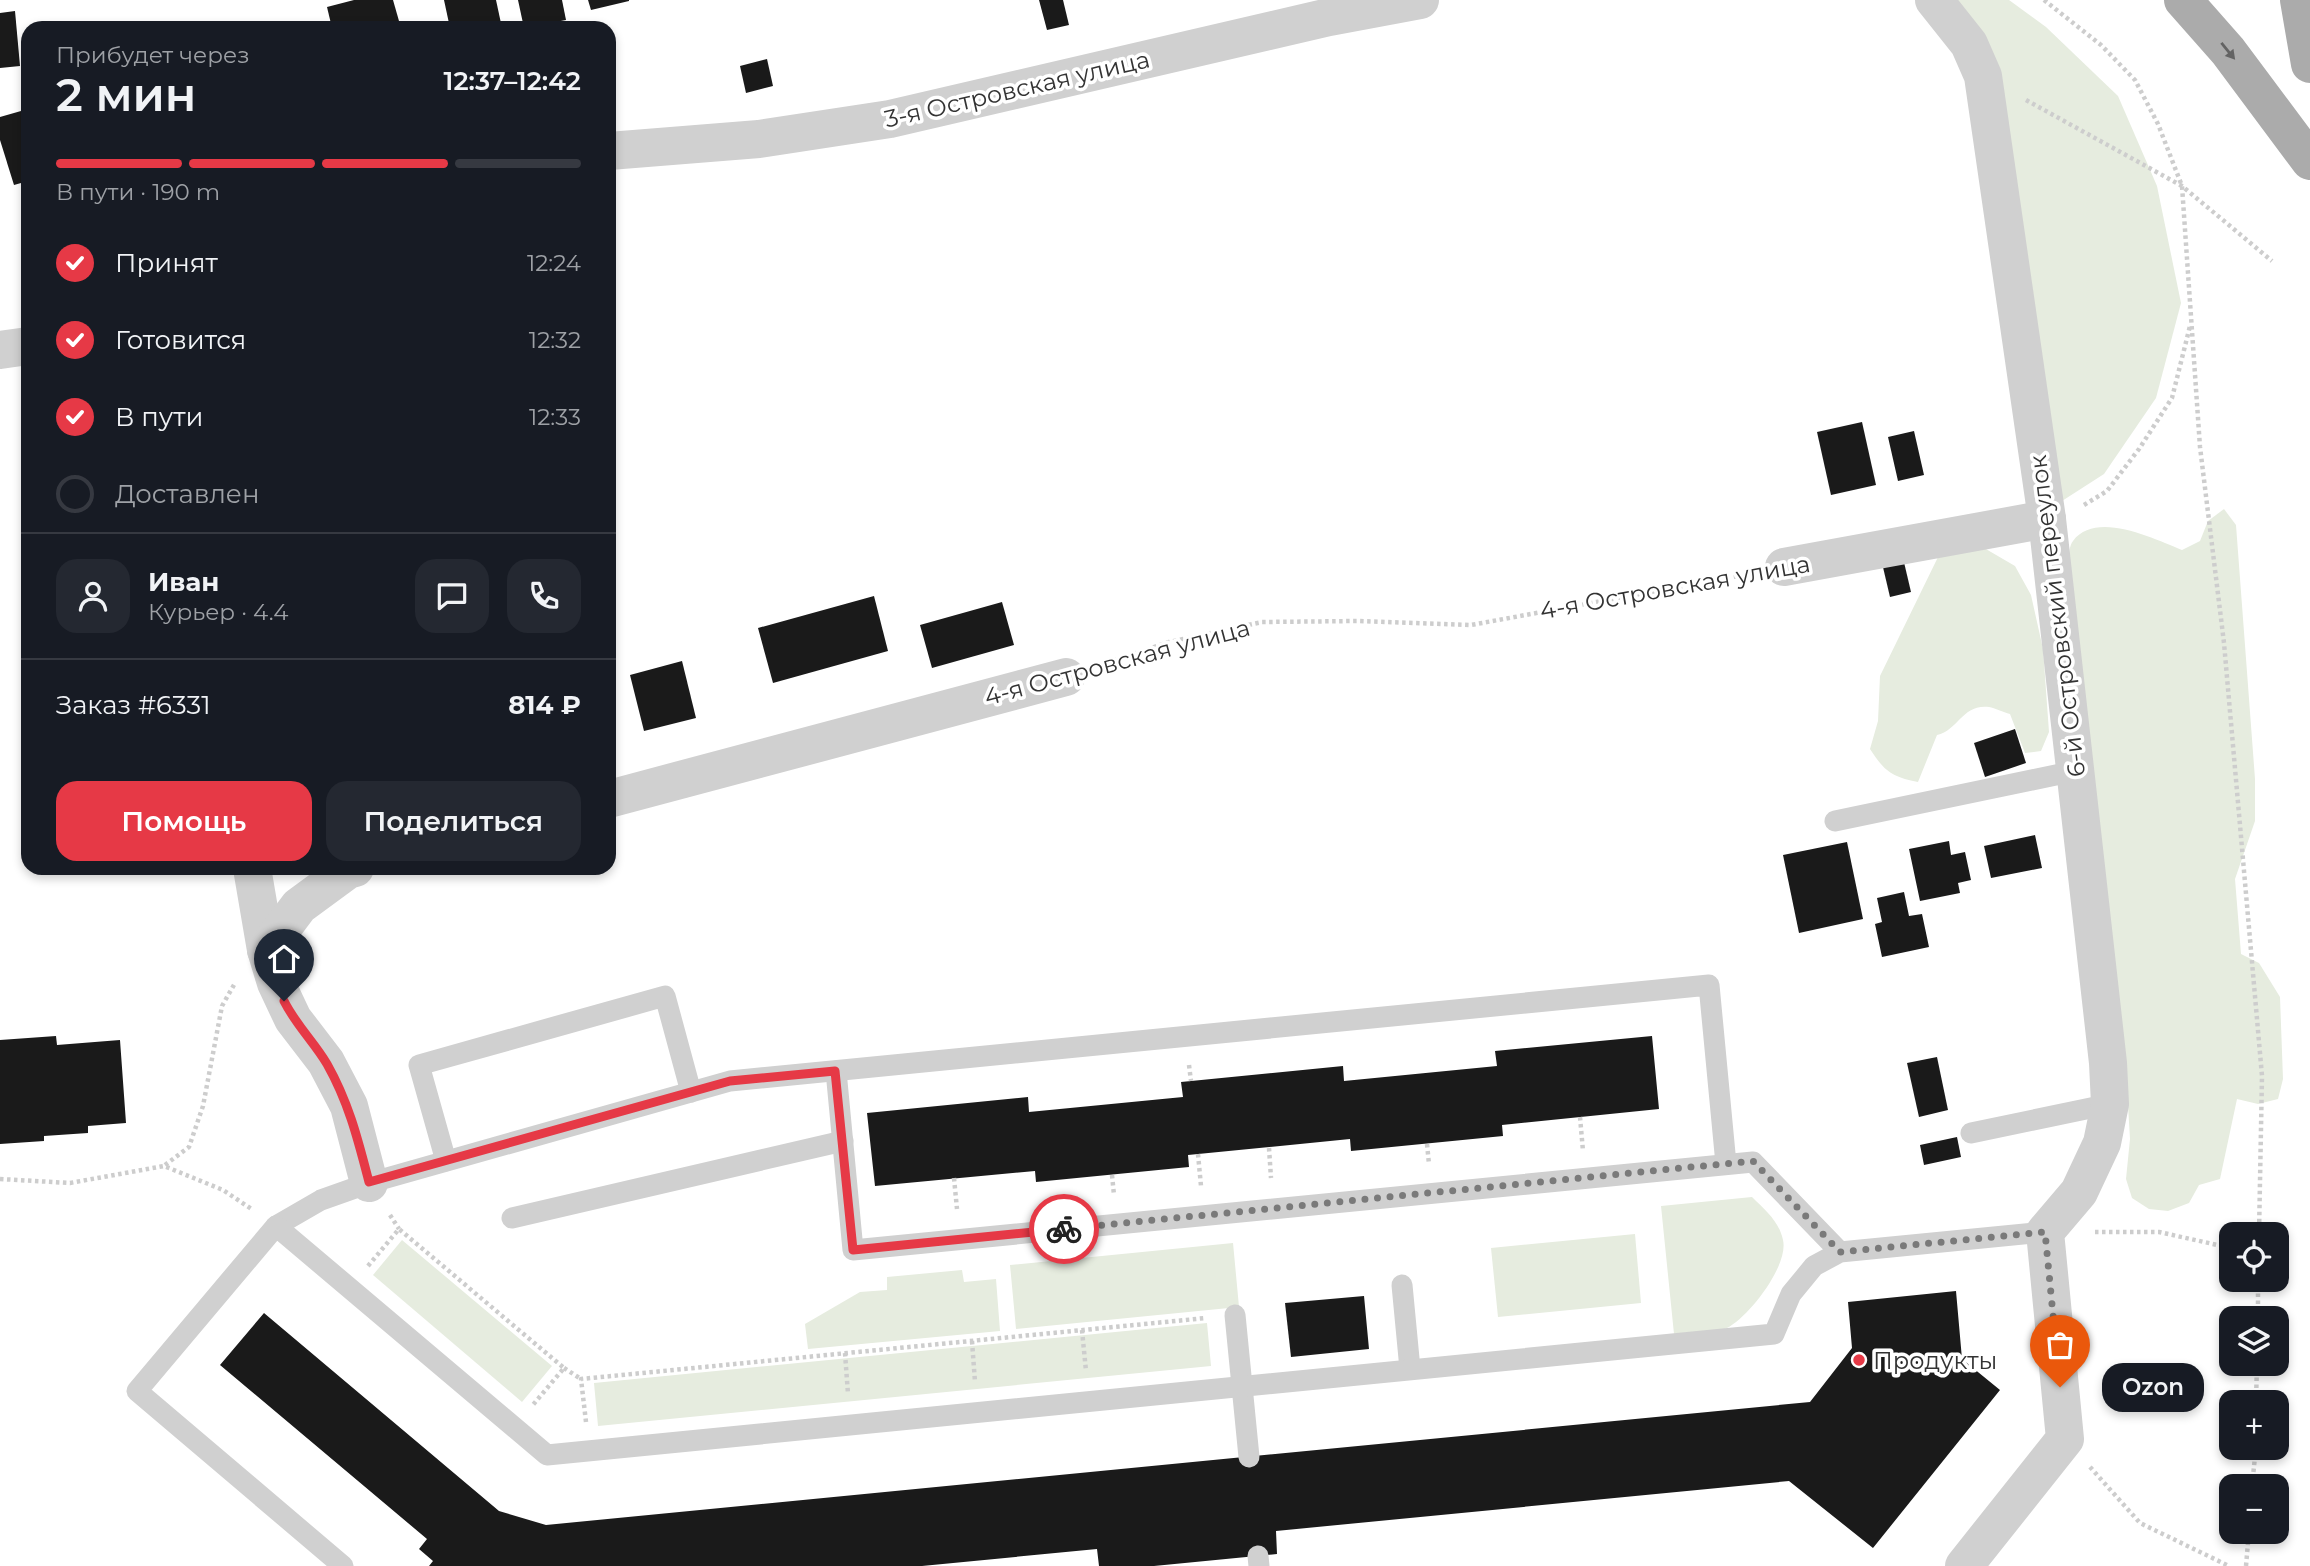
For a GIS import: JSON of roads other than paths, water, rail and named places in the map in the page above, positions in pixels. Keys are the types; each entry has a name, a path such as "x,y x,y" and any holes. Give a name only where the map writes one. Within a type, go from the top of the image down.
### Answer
{"main road":[{"path":"2183,0 2228,51 2310,162"},
{"path":"2300,0 2310,64"}],"street":[{"name":"3-я Островская улица","path":"616,150 758,139 890,119 1329,17 1420,0"},
{"name":"6-й Островский переулок","path":"1934,0 1969,44 1983,76 2047,519 2108,1063 2110,1104 2102,1143 2079,1192 2045,1232"},
{"path":"0,350 21,347"},
{"name":"4-я Островская улица","path":"1784,567 2047,519"},
{"name":"4-я Островская улица","path":"616,797 1066,677"},
{"path":"253,875 266,950 276,983 293,1019 326,1062 349,1106 369,1182"},
{"path":"266,950 299,906 341,875"},
{"path":"1964,1566 2065,1439 2045,1232"}],"lane":[{"path":"1835,821 2075,771"},
{"path":"343,1566 137,1391 276,1226 321,1200 369,1182 730,1081 1709,985 1726,1164"},
{"path":"446,1161 419,1065 665,996 691,1092"},
{"path":"835,1071 853,1250 1753,1161 1840,1252"},
{"path":"1971,1133 2110,1104"},
{"path":"512,1218 843,1141"},
{"path":"276,1226 547,1455 1774,1334 1791,1294 1814,1266 1840,1252 2045,1232"},
{"path":"1402,1285 1410,1369"},
{"path":"1235,1315 1249,1457"}],"place":[{"name":"Продукты","path":"1859,1360"},
{"name":"Ozon","path":"2060,1387"}]}
